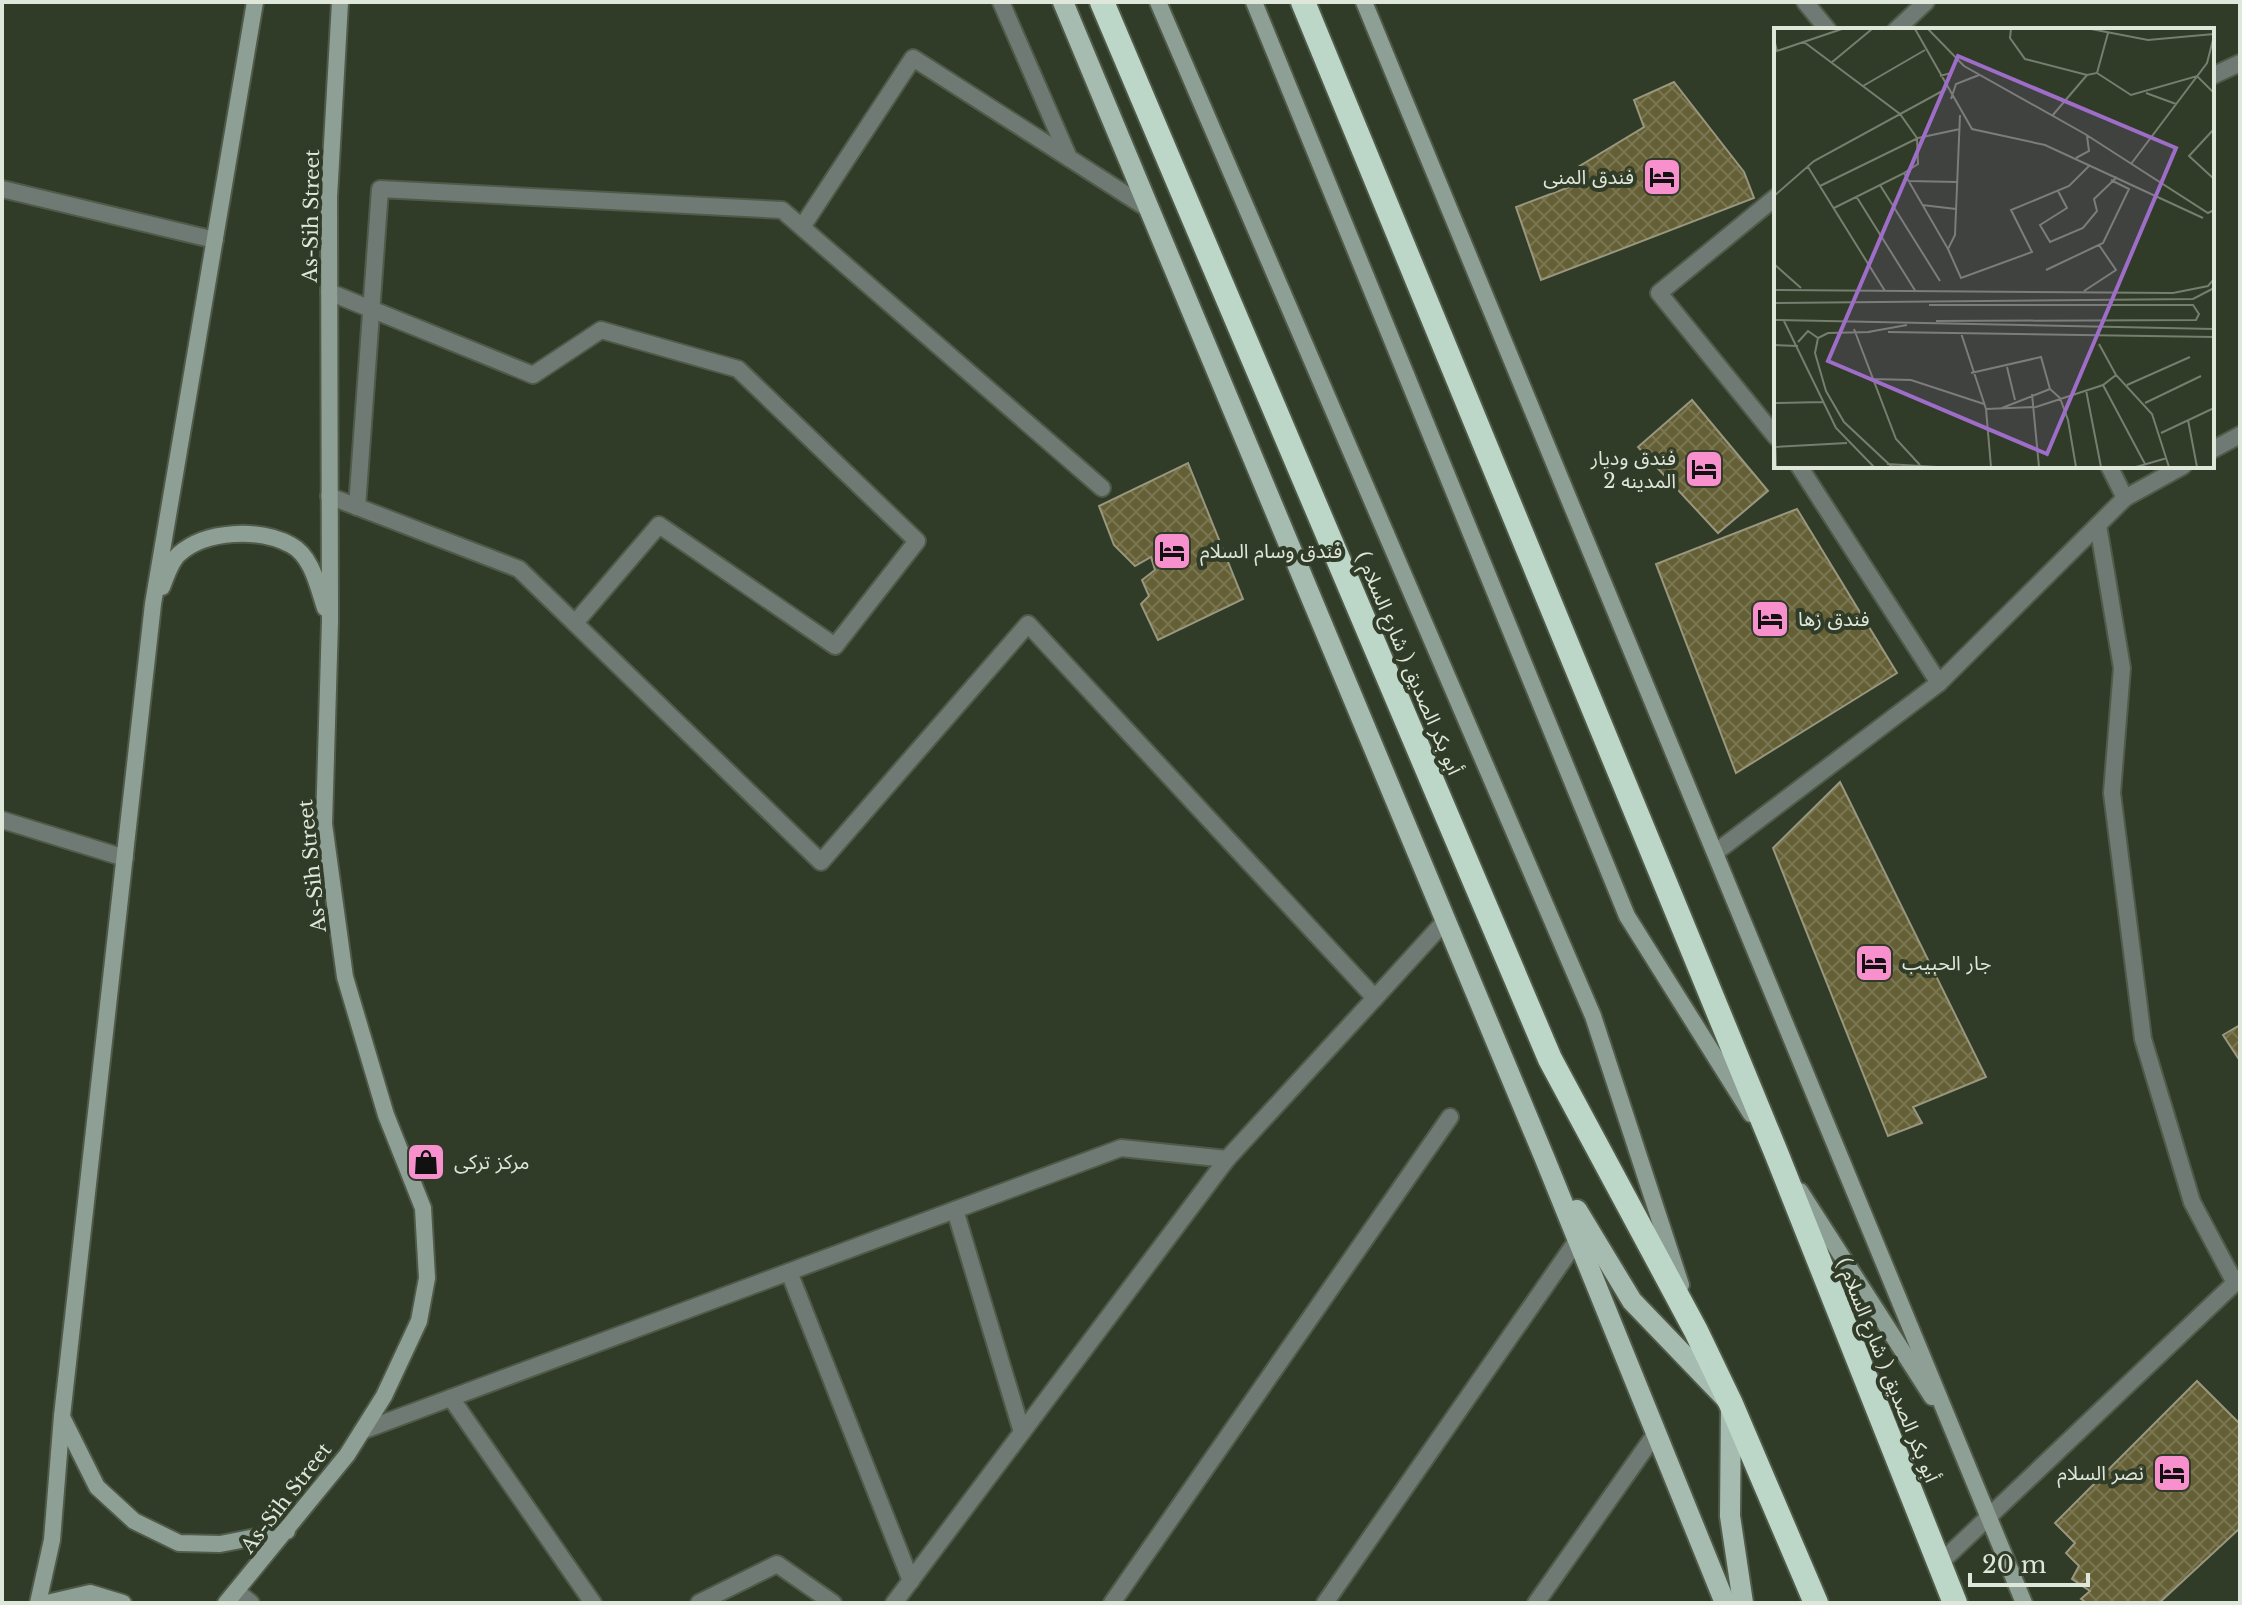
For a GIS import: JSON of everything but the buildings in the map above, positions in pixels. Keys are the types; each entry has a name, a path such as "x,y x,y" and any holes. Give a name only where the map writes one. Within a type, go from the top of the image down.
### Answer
{"highway":[{"name":"( شارع السلام ) أبو بكر الصديق","path":"1102,2 1550,1059 1696,1331 1731,1404 1816,1603"},
{"name":"( شارع السلام ) أبو بكر الصديق","path":"1303,2 1777,1155 1955,1603"}],"main road":[{"path":"38,1603 52,1540 62,1416 153,604 255,2"},
{"name":"As-Sih Street","path":"231,1597 287,1531 362,1431 384,1396 419,1321 427,1278 423,1208 386,1115 345,977 324,824 330,621 329,197 340,2"},
{"path":"1063,2 1545,1159 1725,1603"},
{"name":"( شارع السلام ) أبو بكر الصديق","path":"1158,2 1593,1016 1696,1331"},
{"name":"( شارع السلام ) أبو بكر الصديق","path":"1254,2 1627,916 1777,1155"},
{"path":"1364,2 2024,1603"},
{"path":"153,604 178,555 210,538 248,533 292,545 310,565 330,621"},
{"path":"1777,1155 1955,1432"},
{"path":"1545,1159 1632,1301 1731,1404 1730,1516 1743,1603"},
{"path":"62,1416 97,1487 134,1521 179,1543 220,1544 287,1531"},
{"path":"47,1603 90,1593 123,1603"}],"street":[{"path":"1001,2 1069,158"},
{"path":"1805,2 1826,28"},
{"path":"1898,28 1926,2"},
{"path":"802,227 913,58 1150,210"},
{"path":"2214,75 2240,63"},
{"path":"2,189 215,240"},
{"path":"357,507 380,189 782,210 1102,488"},
{"path":"1774,199 1659,293 1774,435"},
{"path":"329,292 533,375 601,330 738,369 917,541 835,646 659,525 575,623"},
{"path":"2214,449 2240,435"},
{"path":"2110,468 2125,498"},
{"path":"1716,852 1939,683 2125,498 2179,468"},
{"path":"1804,471 1939,683"},
{"path":"329,496 519,569 821,862 1028,624 1375,998"},
{"path":"1939,1564 2237,1280 2192,1202 2143,1039 2112,793 2122,668 2098,525"},
{"path":"2,820 125,858"},
{"path":"894,1603 1227,1159 1446,920"},
{"path":"1112,1603 1450,1117"},
{"path":"362,1431 1121,1148 1227,1159"},
{"path":"955,1210 1022,1432"},
{"path":"1325,1603 1578,1239"},
{"path":"789,1272 911,1581"},
{"path":"451,1398 593,1603"},
{"path":"1536,1603 1656,1433"},
{"path":"699,1603 777,1564 833,1603"},
{"path":"231,1597 251,1603"}],"place":[{"name":"فندق المنى","path":"1662,177"},
{"name":"فندق وديار المدينه 2","path":"1704,469"},
{"name":"فندق وسام السلام","path":"1172,551"},
{"name":"فندق زها","path":"1770,619"},
{"name":"جار الحبيب","path":"1874,963"},
{"name":"مركز تركى","path":"426,1162"},
{"name":"نصر السلام","path":"2172,1473"}]}
